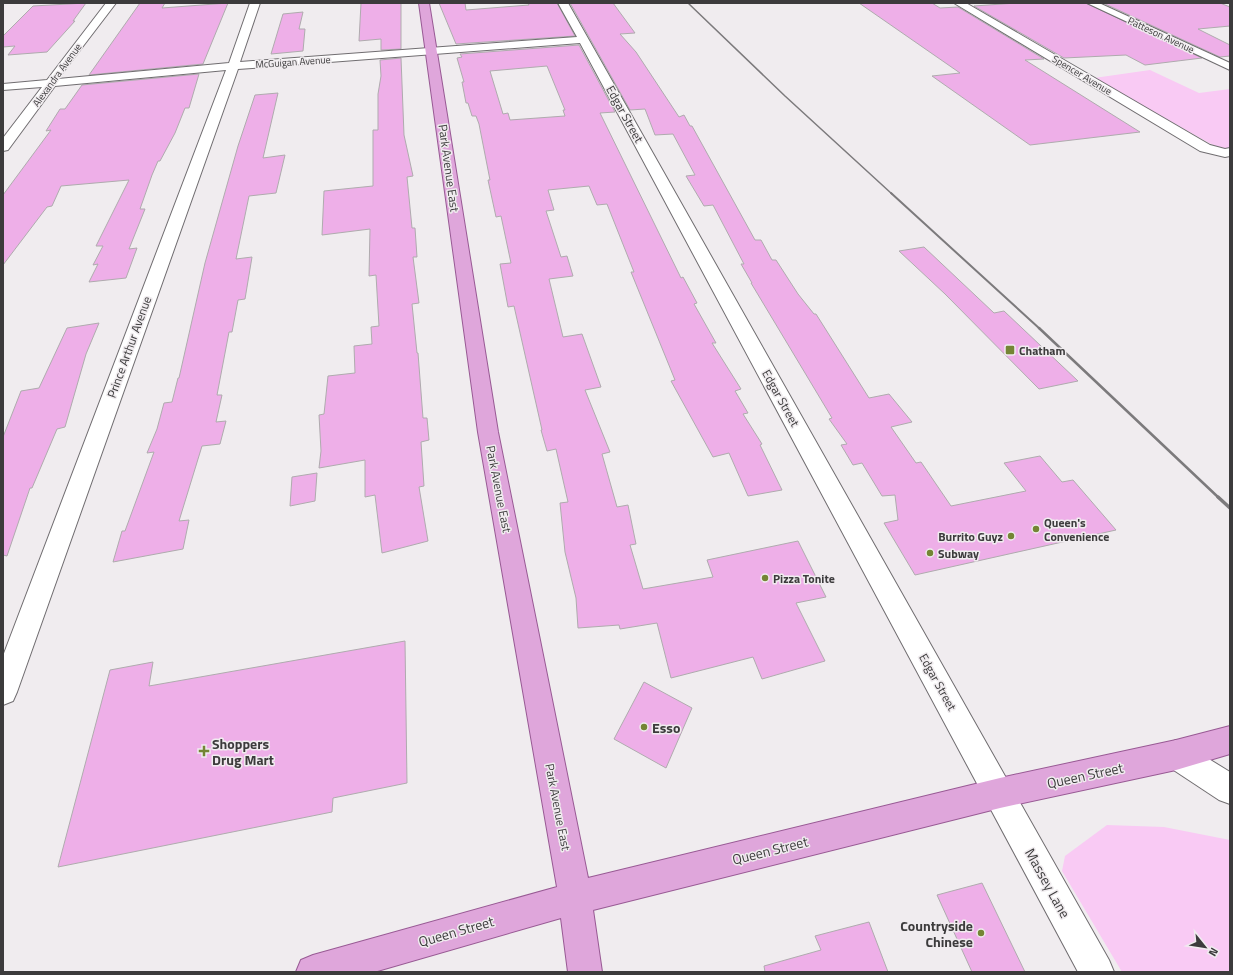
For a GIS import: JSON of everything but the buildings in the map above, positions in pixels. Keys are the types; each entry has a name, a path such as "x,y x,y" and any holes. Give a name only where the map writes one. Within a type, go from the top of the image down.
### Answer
{"main road":[{"name":"Park Avenue East","path":"424,3 488,432 575,898 585,972"},
{"name":"Queen Street","path":"313,972 575,898 1000,793 1176,755 1230,740"}],"street":[{"name":"Alexandra Avenue","path":"3,147 51,83 54,76 111,3"},
{"name":"Prince Arthur Avenue","path":"3,692 234,66 255,3"},
{"name":"Edgar Street","path":"563,3 1000,793"},
{"name":"Spencer Avenue","path":"960,3 1205,148 1225,153 1230,152"},
{"name":"Patteson Avenue","path":"1092,3 1230,67"},
{"name":"McGuigan Avenue","path":"3,87 234,66 584,40"},
{"path":"1176,755 1230,789"},
{"name":"Massey Lane","path":"1000,793 1097,972"}],"shaded area":[{"path":"1150,70 1199,93 1230,89 1230,149 1221,148 1209,143 1094,78"},
{"path":"1107,825 1164,827 1230,840 1230,972 1122,972 1062,871 1065,856"}],"railway":[{"path":"688,3 785,96 892,194"},
{"path":"891,193 1040,329"},
{"path":"1039,328 1219,498"},
{"path":"1218,497 1230,508"}],"place":[{"name":"Chatham","path":"1010,350"},
{"name":"Queen's Convenience","path":"1036,529"},
{"name":"Burrito Guyz","path":"1011,536"},
{"name":"Subway","path":"930,553"},
{"name":"Pizza Tonite","path":"765,578"},
{"name":"Esso","path":"644,727"},
{"name":"Shoppers Drug Mart","path":"204,751"},
{"name":"Countryside Chinese","path":"981,933"}]}
